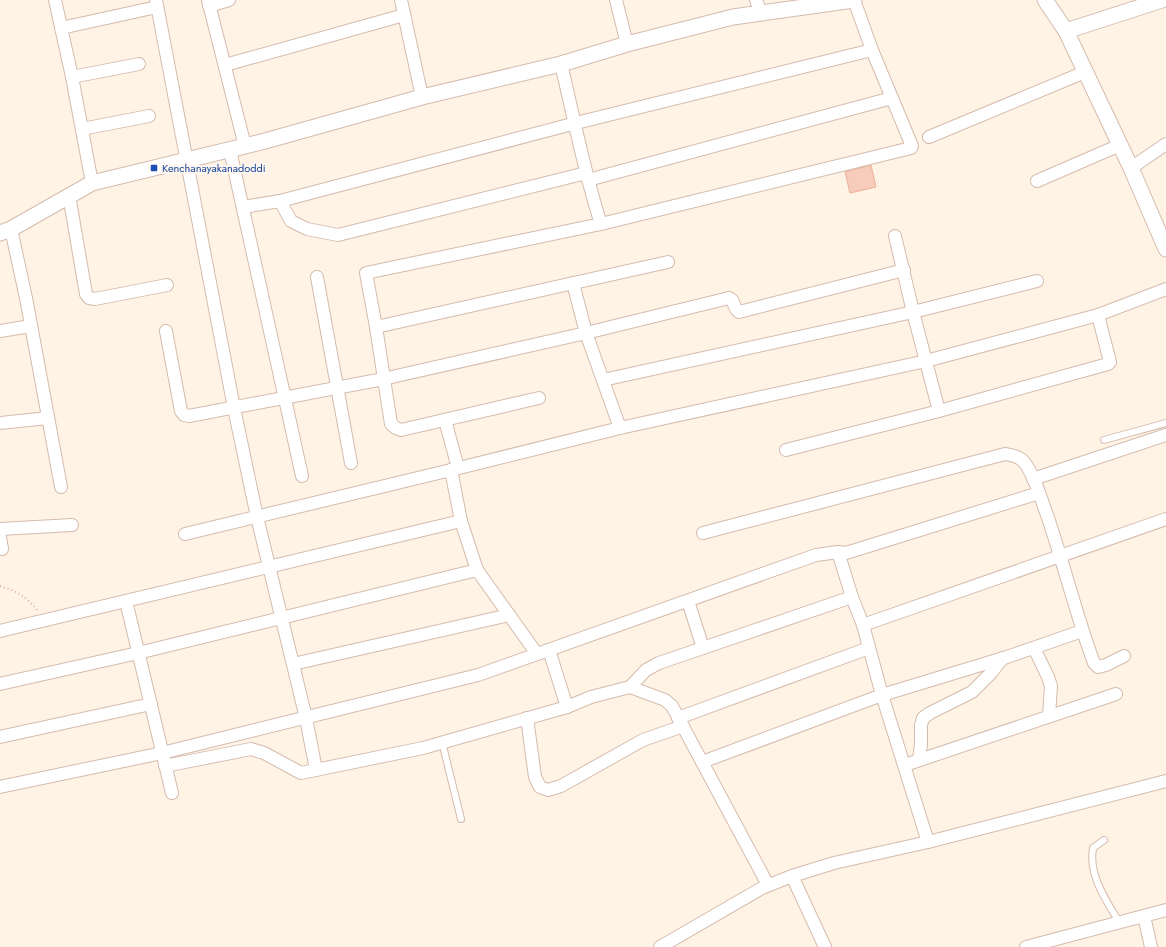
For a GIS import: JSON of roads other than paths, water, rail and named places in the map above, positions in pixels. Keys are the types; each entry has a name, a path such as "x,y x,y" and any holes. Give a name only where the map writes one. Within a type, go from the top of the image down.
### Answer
{"street":[{"path":"55,0 72,77 92,183"},
{"path":"230,0 209,3 245,146"},
{"path":"401,0 422,97"},
{"path":"616,0 627,44"},
{"path":"61,486 31,326 3,230 92,183 230,150 422,97 561,64 627,44 733,17 759,6 854,0 872,50 912,146 910,149 601,224 366,273 391,424 396,428 400,430 539,398"},
{"path":"1045,0 1066,31 1120,144 1166,249"},
{"path":"1066,31 1162,0"},
{"path":"61,28 156,4 234,408 257,517 306,718 316,770"},
{"path":"224,65 404,15"},
{"path":"243,207 280,201 576,123 872,50"},
{"path":"72,77 140,64"},
{"path":"561,64 576,123 587,176 601,224"},
{"path":"929,137 1085,72"},
{"path":"280,201 291,221 307,229 338,235 587,176 892,98"},
{"path":"82,129 149,116"},
{"path":"1037,182 1120,144"},
{"path":"1131,168 1166,144"},
{"path":"230,150 302,476"},
{"path":"70,195 86,294 89,298 95,300 167,285"},
{"path":"896,236 913,312 939,411"},
{"path":"376,327 668,262"},
{"path":"166,331 181,411 184,415 189,416 383,379 729,298 732,300 736,310 739,312 904,270"},
{"path":"317,277 351,463"},
{"path":"603,380 913,312 1037,281"},
{"path":"573,283 586,332 620,428"},
{"path":"185,534 620,428 926,361 1098,315 1166,289"},
{"path":"786,450 939,411 1108,364 1110,362 1098,315"},
{"path":"0,331 31,326"},
{"path":"0,423 48,418"},
{"path":"445,420 455,469 461,521 477,570 537,654"},
{"path":"1033,480 1166,435"},
{"path":"703,533 1005,454 1015,456 1024,462 1039,493 1061,555 1082,631 1094,663 1098,666 1106,666 1124,656"},
{"path":"0,787 162,753 478,675 816,555 838,552 846,554 1039,493"},
{"path":"863,625 1166,519"},
{"path":"0,631 461,521"},
{"path":"0,528 72,525"},
{"path":"0,537 2,549"},
{"path":"838,552 852,597 863,625 882,695 928,842"},
{"path":"0,684 138,653 477,570"},
{"path":"165,766 251,749 264,753 301,773 422,748 567,707 591,697 630,687 646,670 658,663 852,597"},
{"path":"126,601 172,793"},
{"path":"688,601 703,648"},
{"path":"293,664 509,615"},
{"path":"702,762 882,695 1003,658 1082,631"},
{"path":"527,718 536,777 540,787 548,790 561,786 643,740 680,722 870,648"},
{"path":"1034,648 1048,677 1050,686 1049,716"},
{"path":"549,650 567,707"},
{"path":"920,760 921,725 923,718 972,692 991,673 1003,658"},
{"path":"630,687 665,700 672,706 768,885"},
{"path":"905,765 1116,694"},
{"path":"0,737 151,704"},
{"path":"660,947 768,885 792,876 834,863 928,842 1166,781"},
{"path":"792,876 825,947"},
{"path":"1026,947 1058,943 1118,922 1166,910"},
{"path":"1144,916 1151,947"}],"lane":[{"path":"1104,440 1166,422"},
{"path":"442,742 461,819"},
{"path":"1104,840 1093,848 1091,859 1097,882 1118,922"}],"place":[{"name":"Kenchanayakanadoddi","path":"154,168"}]}
